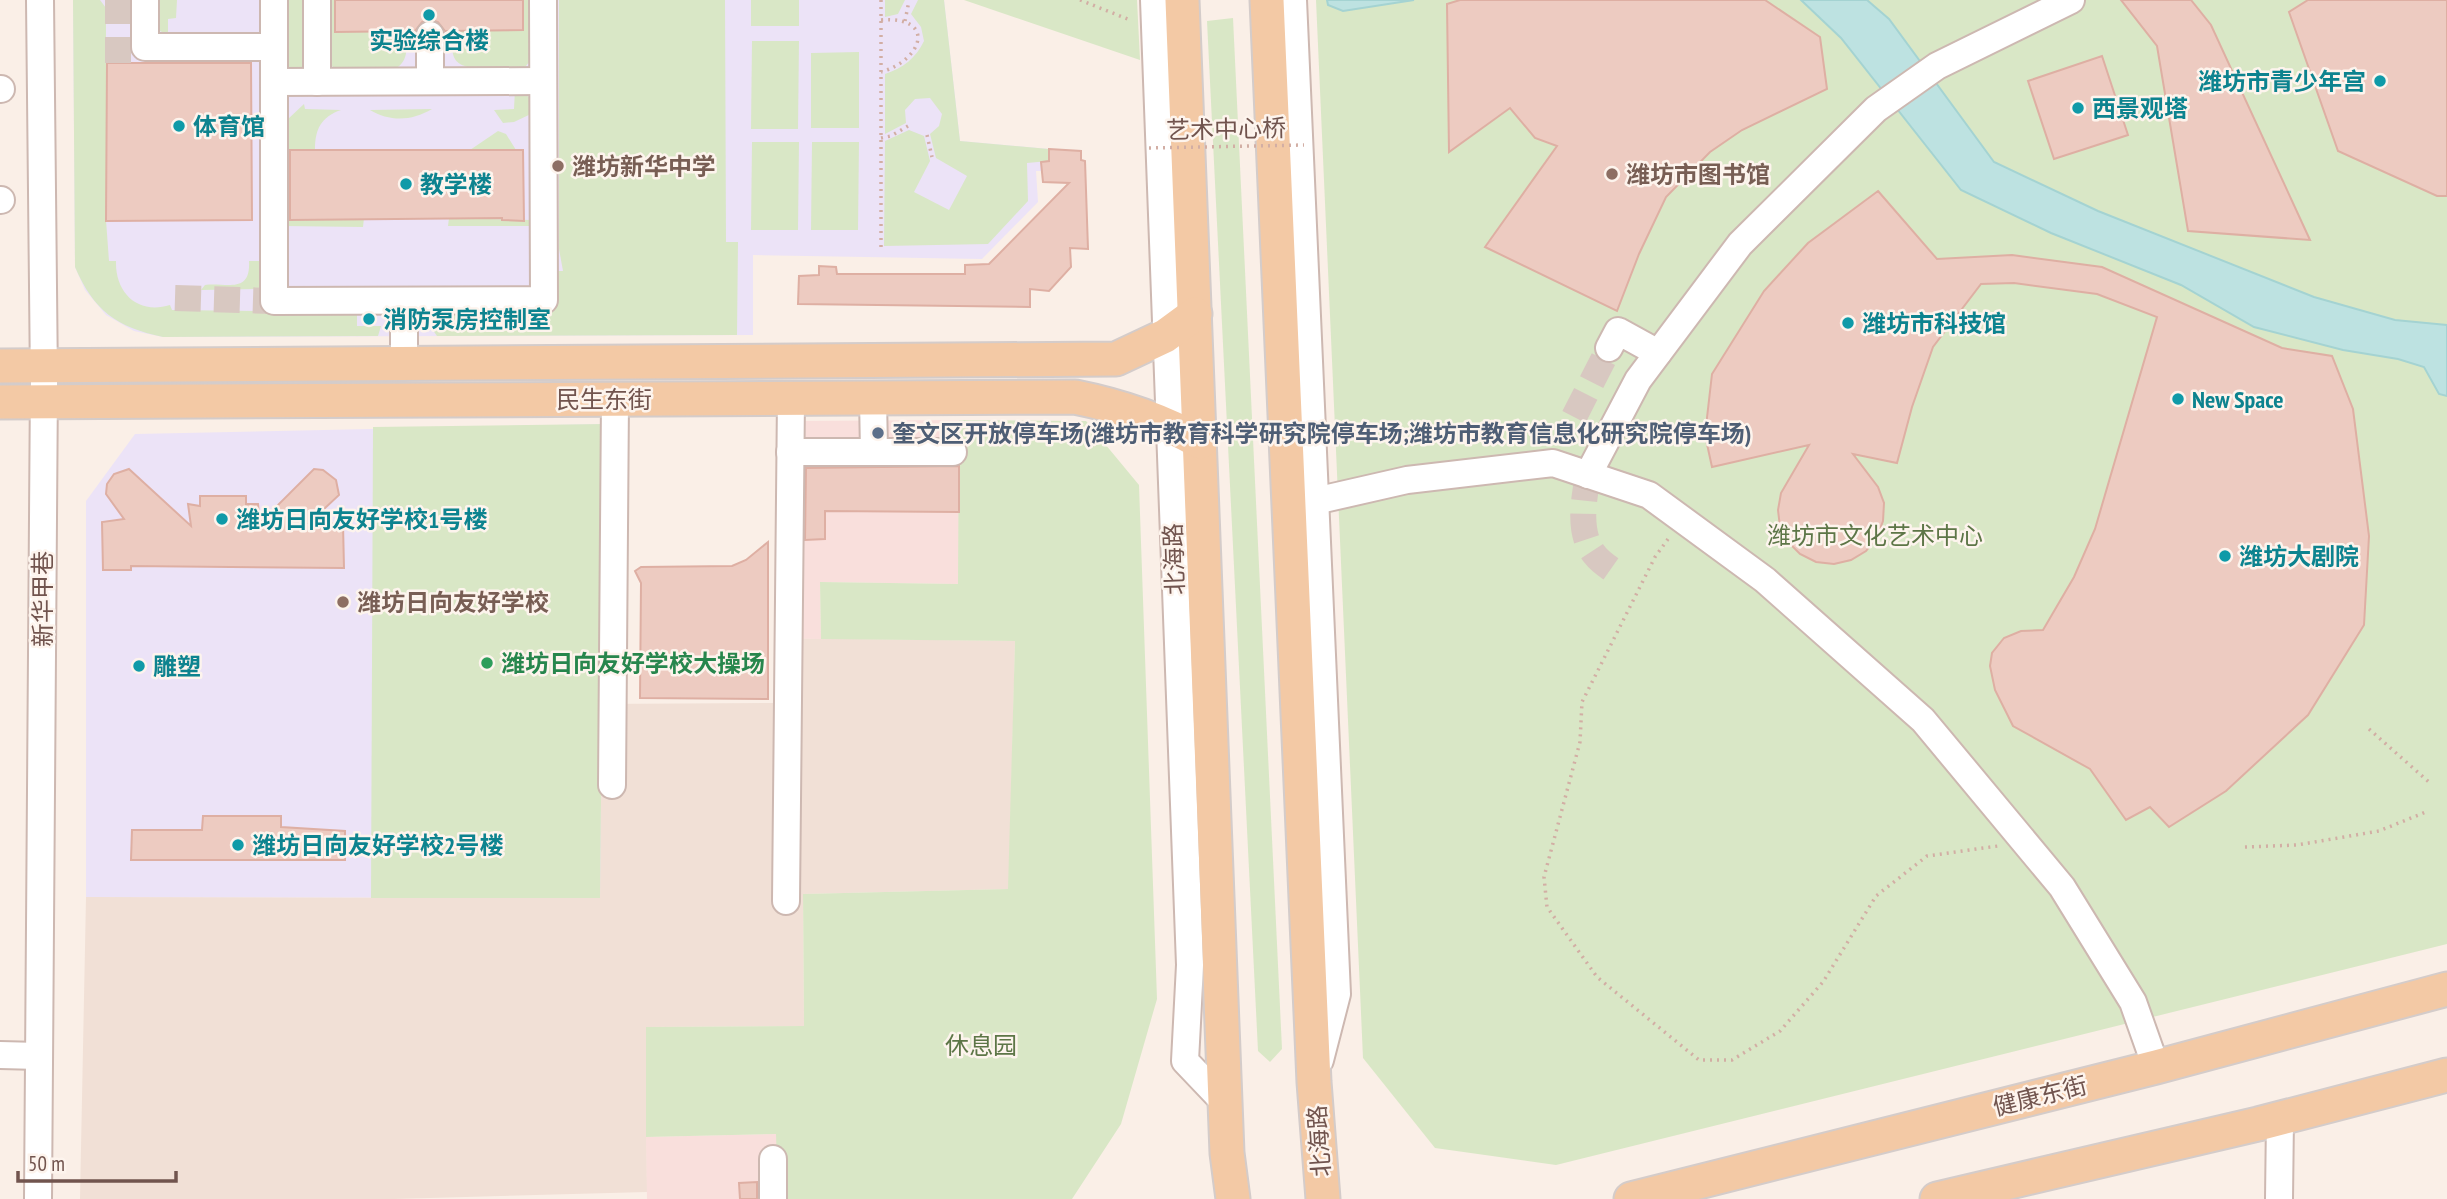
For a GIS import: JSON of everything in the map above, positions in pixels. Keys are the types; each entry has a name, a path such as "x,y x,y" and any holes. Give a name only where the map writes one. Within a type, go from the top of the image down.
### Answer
{"main road":[{"name":"北海路","path":"1182,0 1200,442 1205,964 1225,1103 1233,1199"},
{"name":"北海路","path":"1266,0 1306,609 1321,938 1314,1082 1323,1199"},
{"name":"民生东街","path":"0,366 1116,359 1165,336 1195,314"},
{"name":"民生东街","path":"0,401 1075,397 1110,403 1168,424 1200,442"},
{"name":"健康东街","path":"1631,1199 2156,1067 2447,989"},
{"path":"1937,1199 2280,1118 2447,1075"}],"street":[{"name":"新华甲巷","path":"38,1199 44,401 40,0"},
{"path":"145,0 145,47 274,47"},
{"path":"274,0 274,301 404,303 544,300 543,0"},
{"path":"317,0 317,82"},
{"name":"北海路","path":"1154,0 1168,424 1205,964"},
{"name":"北海路","path":"1293,0 1315,500 1306,609"},
{"path":"1588,475 1638,380 1740,244 1876,109 1937,66 2071,0"},
{"path":"430,35 430,81"},
{"path":"274,82 543,81"},
{"path":"404,303 404,364"},
{"path":"1609,348 1618,331 1658,353"},
{"path":"786,901 791,398"},
{"path":"873,398 874,452"},
{"path":"612,785 615,399"},
{"path":"790,453 953,452"},
{"path":"1315,500 1407,480 1553,463 1649,495 1765,580 1923,720 2062,887 2133,1002 2156,1067"},
{"path":"0,1055 38,1056"},
{"path":"2278,1199 2280,1118"},
{"path":"773,1159 773,1199"}],"path":[{"path":"881,0 881,247"},
{"path":"1080,0 1132,21"},
{"path":"905,21 909,1"},
{"path":"881,20 905,21 918,32 918,46 905,61 881,72"},
{"path":"881,138 891,136 908,126"},
{"path":"927,135 932,157"},
{"name":"艺术中心桥","path":"1149,148 1304,145"},
{"path":"1682,519 1655,557 1582,702 1580,742 1544,877 1547,907 1597,977 1699,1059 1732,1059 1780,1031 1823,982 1876,896 1927,856 2024,841"},
{"path":"2369,729 2430,783"},
{"path":"2245,847 2297,845 2379,831 2426,812"}],"shaded area":[{"name":"潍坊新华中学","path":"73,0 944,0 960,141 1049,149 1049,161 1041,162 1041,171 1036,171 1038,202 982,259 753,255 753,335 163,337 134,331 106,315 85,290 75,267"},
{"path":"959,420 959,584 820,582 821,639 776,638 795,421"},
{"name":"潍坊日向友好学校","path":"605,424 600,898 86,897 86,501 135,434"},
{"path":"776,638 1015,641 1009,889 803,894 804,1026 646,1027 647,1192 394,1199 80,1199 86,897 599,898 596,704 775,703"},
{"path":"777,1134 778,1199 647,1199 646,1137"}],"green space":[{"path":"73,0 100,0 106,8 106,220 109,261 116,261 124,292 139,304 148,307 170,305 172,310 357,312 357,326 381,326 378,336 163,337 132,328 108,315 99,306 75,267"},
{"path":"160,0 177,0 176,18 168,19 168,35 158,30 157,5"},
{"path":"285,0 310,0 305,68 298,71 290,68 286,61"},
{"path":"325,0 335,0 335,32 406,31 406,53 403,62 395,69 333,67 329,63"},
{"path":"523,0 534,0 533,57 526,66 499,70 477,69 459,64 452,49 452,31 523,30"},
{"path":"559,0 725,0 726,242 738,242 737,335 437,336 430,326 454,326 454,312 552,312 553,271 563,271 559,249"},
{"path":"751,0 799,0 799,26 751,26"},
{"path":"885,0 905,0 898,14 885,17"},
{"path":"918,0 944,0 960,141 1049,149 1049,161 1027,163 1028,201 988,244 884,246 885,141 909,130 924,136 930,161 914,192 949,210 967,176 936,158 930,134 939,126 942,114 930,98 915,99 905,110 906,123 885,134 885,74 908,62 924,41 921,27 911,14"},
{"path":"964,0 1137,0 1140,60"},
{"name":"潍坊市文化艺术中心","path":"1316,0 2447,0 2447,944 1556,1165 1435,1148 1363,1058"},
{"path":"1233,18 1282,1049 1270,1062 1258,1051 1207,21"},
{"path":"752,41 799,41 798,129 751,129"},
{"path":"859,52 859,128 811,128 811,53"},
{"path":"515,89 529,97 533,113 514,122 503,123 494,110 514,109"},
{"path":"304,104 305,109 341,110 328,116 320,125 315,150 288,150 287,220 364,218 363,227 284,226 287,120"},
{"path":"432,109 409,118 385,117 370,110"},
{"path":"498,131 506,134 516,150 470,150"},
{"path":"752,142 799,142 798,230 751,230"},
{"path":"812,142 859,142 858,230 811,230"},
{"path":"449,218 533,220 533,226 448,226"},
{"path":"249,261 264,261 263,289 201,290 205,285 241,283 249,272"},
{"name":"休息园","path":"959,420 1086,421 1139,485 1157,999 1121,1124 1072,1199 778,1199 776,1134 646,1137 646,1027 804,1026 803,894 1008,889 1015,641 821,639 820,582 958,584"},
{"name":"潍坊日向友好学校大操场","path":"605,424 600,898 371,898 373,427"}],"water":[{"path":"1327,0 1414,0 1343,11 1328,5"},
{"path":"1801,0 1867,0 1889,19 1994,162 2098,211 2314,297 2395,320 2447,325 2447,396 2439,394 2424,367 2254,327 2181,285 2051,233 1961,190 1841,38"}],"building":[{"name":"实验综合楼","path":"335,0 523,0 523,30 445,31 438,22 429,19 422,22 415,31 335,32"},
{"name":"潍坊市图书馆","path":"1460,0 1765,0 1820,37 1827,89 1742,130 1710,152 1666,197 1639,254 1617,311 1485,247 1557,146 1535,138 1510,108 1449,152 1447,4"},
{"path":"2121,0 2191,0 2211,25 2310,240 2188,231 2157,46"},
{"name":"潍坊市青少年宫","path":"2308,0 2447,0 2447,196 2437,196 2338,151 2289,12"},
{"name":"西景观塔","path":"2102,56 2128,135 2054,159 2028,81"},
{"name":"体育馆","path":"107,63 251,63 252,220 106,221"},
{"path":"1049,149 1081,151 1081,160 1085,161 1088,249 1070,248 1071,267 1049,291 1030,289 1030,307 798,304 799,276 819,275 819,266 836,267 837,274 965,274 965,265 989,264 1069,183 1043,182 1041,162 1049,161"},
{"name":"教学楼","path":"290,150 523,150 524,221 502,218 290,220"},
{"name":"潍坊大剧院","path":"1878,191 1937,259 2012,255 2102,267 2282,348 2332,356 2353,409 2369,536 2364,625 2308,715 2226,791 2169,827 2150,807 2126,820 2090,769 2013,726 1995,690 1990,666 1992,653 2004,638 2021,631 2043,630 2074,577 2095,529 2157,317 2097,294 2014,283 1981,284 1933,347 1912,407 1897,463 1853,454 1878,487 1884,503 1883,521 1877,537 1866,551 1851,560 1834,564 1816,562 1800,554 1788,542 1780,527 1778,510 1781,493 1809,445 1712,467 1705,435 1712,374 1764,291 1808,243"},
{"path":"959,466 959,512 825,511 825,539 805,540 806,468"},
{"name":"潍坊日向友好学校1号楼","path":"129,469 191,526 188,504 200,506 200,496 246,496 246,504 258,504 260,523 314,469 323,470 336,480 339,495 309,523 343,524 344,568 131,566 131,570 103,570 102,522 124,519 106,494 107,484 114,474"},
{"path":"768,542 768,699 640,698 641,583 635,571 641,567 732,566 746,560"},
{"name":"潍坊日向友好学校2号楼","path":"203,816 281,816 281,827 345,831 345,860 131,860 132,830 202,830"},
{"path":"757,1182 757,1199 740,1199 739,1183"}],"tunnel":[{"path":"118,0 118,63"},
{"path":"175,298 274,301"},
{"path":"1574,417 1609,348"},
{"path":"1588,475 1583,516 1586,537 1598,558 1621,576"}],"place":[{"name":"实验综合楼","path":"429,15"},
{"name":"潍坊市青少年宫","path":"2380,81"},
{"name":"西景观塔","path":"2078,108"},
{"name":"体育馆","path":"179,126"},
{"name":"潍坊新华中学","path":"558,166"},
{"name":"潍坊市图书馆","path":"1612,174"},
{"name":"教学楼","path":"406,184"},
{"name":"消防泵房控制室","path":"369,319"},
{"name":"潍坊市科技馆","path":"1848,323"},
{"name":"New Space","path":"2178,399"},
{"name":"奎文区开放停车场(潍坊市教育科学研究院停车场;潍坊市教育信息化研究院停车场)","path":"878,433"},
{"name":"潍坊日向友好学校1号楼","path":"222,519"},
{"name":"潍坊大剧院","path":"2225,556"},
{"name":"潍坊日向友好学校","path":"343,602"},
{"name":"潍坊日向友好学校大操场","path":"487,663"},
{"name":"雕塑","path":"139,666"},
{"name":"潍坊日向友好学校2号楼","path":"238,845"}]}
